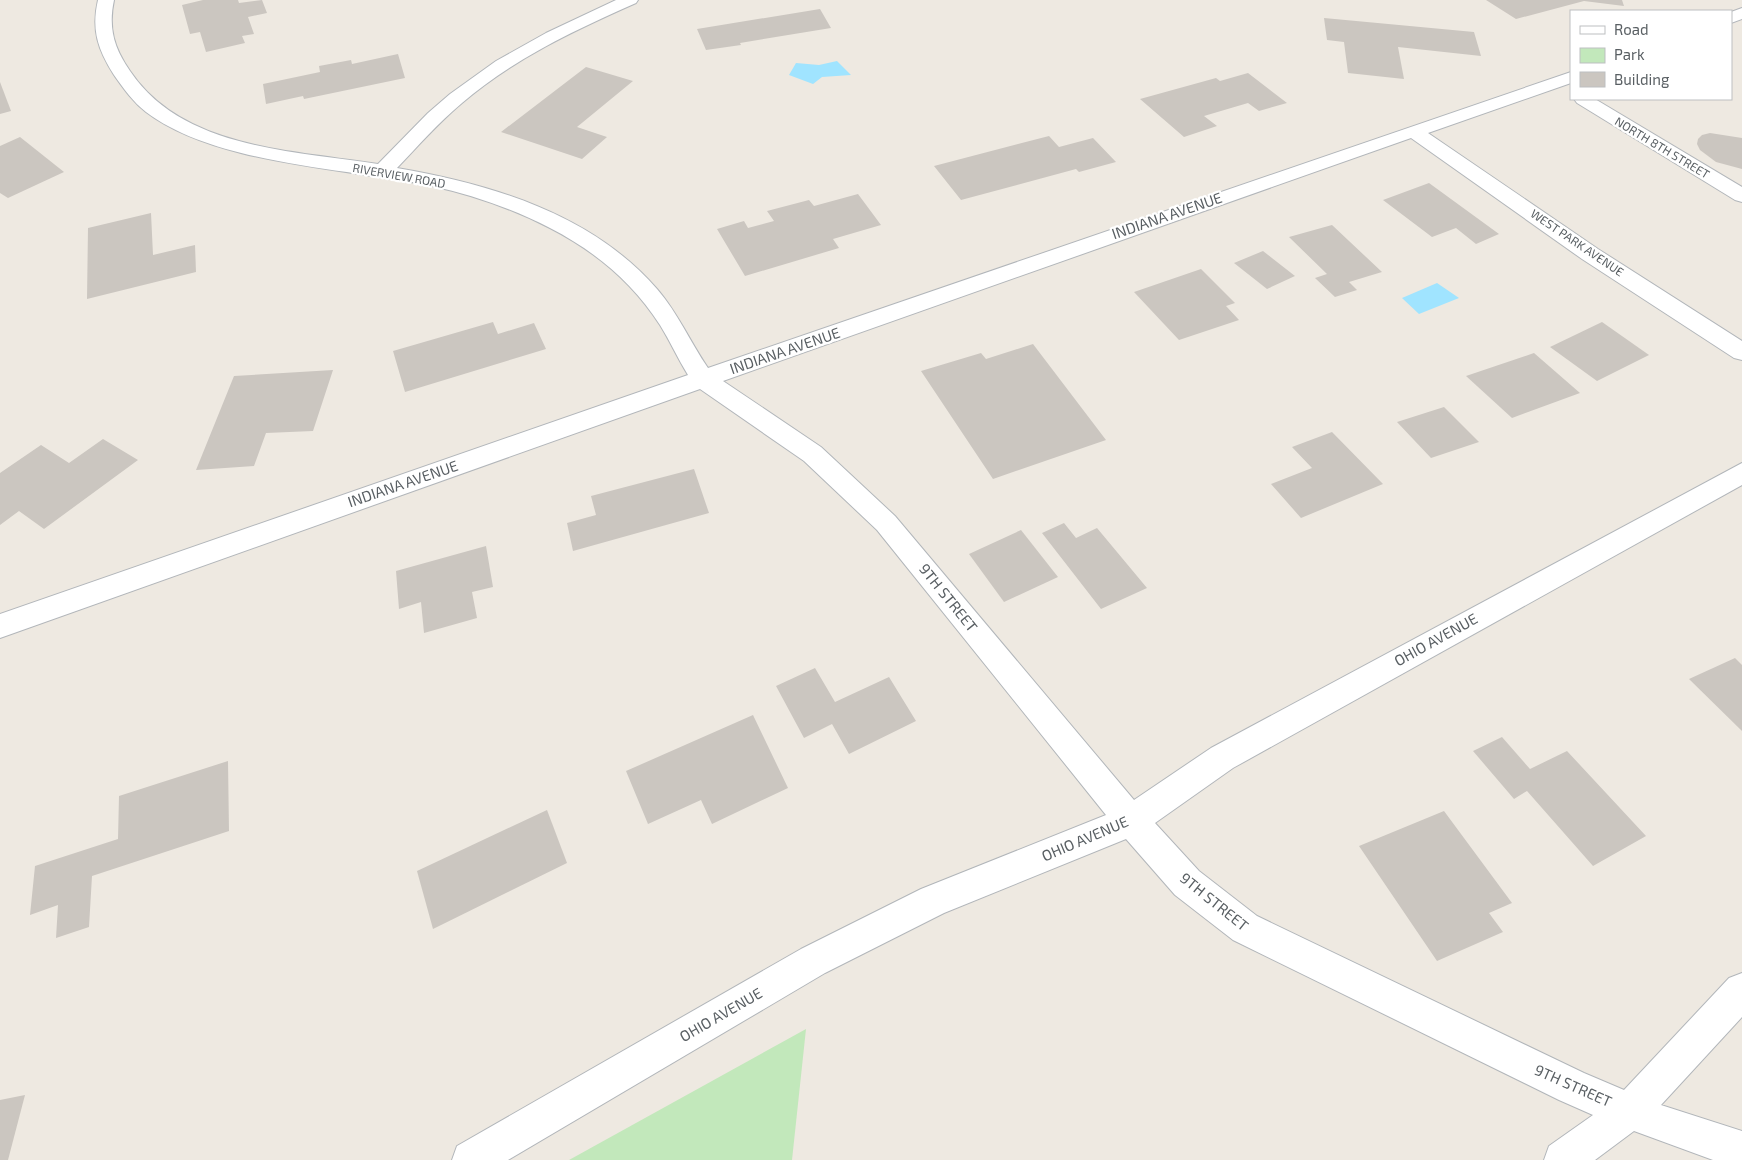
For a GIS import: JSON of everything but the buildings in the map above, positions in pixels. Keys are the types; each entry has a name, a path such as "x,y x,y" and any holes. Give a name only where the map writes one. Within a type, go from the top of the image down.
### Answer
{"street":[{"name":"RIVERVIEW ROAD","path":"106,0 102,16 102,35 112,58 135,92 153,109 174,122 208,138 316,163 431,180 487,194 534,212 576,233 612,258 668,318 704,379"},
{"path":"382,172 436,117 479,81 548,37 630,0"},
{"name":"INDIANA AVENUE","path":"0,626 1413,131 1566,84"},
{"name":"NORTH 8TH STREET","path":"1585,100 1742,196"},
{"name":"WEST PARK AVENUE","path":"1413,131 1590,254 1742,352"},
{"name":"9TH STREET","path":"704,379 802,446 854,490 886,523 1131,821 1187,884 1245,928 1572,1087 1664,1125 1742,1150"},
{"name":"OHIO AVENUE","path":"471,1160 813,961 933,901 1131,821 1222,758 1742,473"},
{"path":"1563,1160 1630,1111 1742,991"}],"green space":[{"path":"806,1029 792,1160 569,1160"}],"water":[{"path":"837,61 851,75 822,77 813,84 789,75 796,63 819,65"},
{"path":"1437,283 1459,298 1419,314 1402,298"}]}
